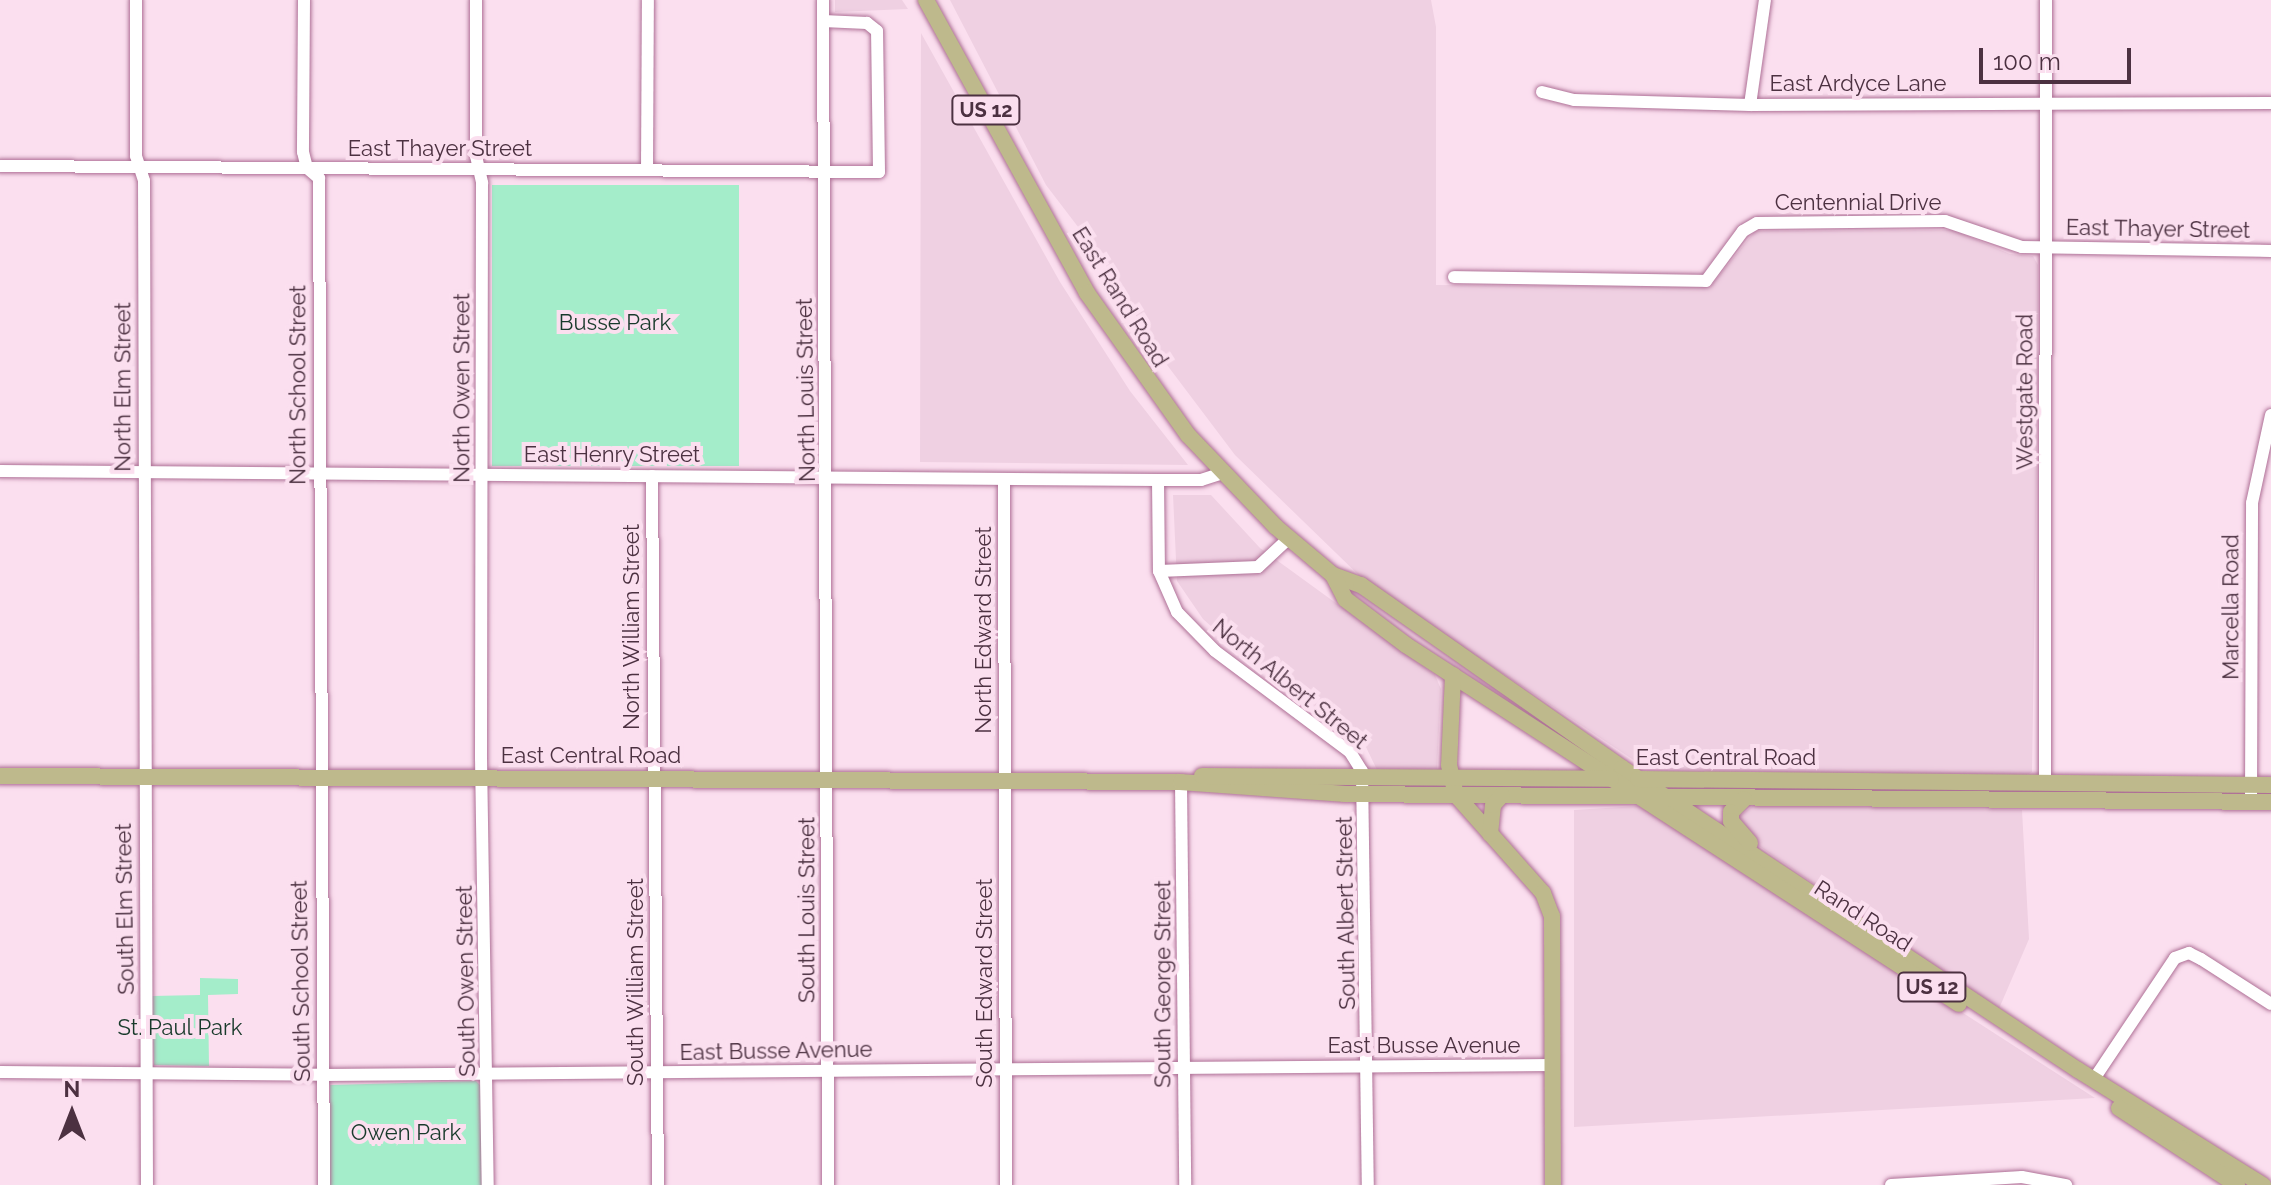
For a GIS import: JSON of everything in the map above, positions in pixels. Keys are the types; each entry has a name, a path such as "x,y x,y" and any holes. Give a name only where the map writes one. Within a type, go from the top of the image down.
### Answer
{"main road":[{"name":"East Rand Road","path":"926,0 1087,293 1188,435 1222,473 1289,538 1333,575 1349,603 1611,779 1646,791"},
{"name":"East Rand Road","path":"1333,575 1361,585 1646,791"},
{"path":"1453,675 1451,777 1456,795 1548,903 1553,1185"},
{"name":"East Central Road","path":"0,776 1181,782 1364,785 1456,795 2045,783 2251,793 2271,802"},
{"name":"East Central Road","path":"1364,785 1451,777 1611,779"},
{"name":"East Central Road","path":"1646,791 1744,799 2251,793 2271,785"},
{"name":"Rand Road","path":"1646,791 1794,880 2071,1065 2263,1185"},
{"name":"Rand Road","path":"1646,791 2237,1185"},
{"path":"1490,834 1493,807 1502,795"},
{"path":"1744,799 1731,812 1733,826 1794,880"}],"street":[{"name":"North Elm Street","path":"136,0 138,166 144,181 143,777"},
{"name":"North School Street","path":"304,0 307,168 319,178 318,776"},
{"name":"North Owen Street","path":"476,0 482,777"},
{"path":"647,170 648,0"},
{"name":"North Louis Street","path":"823,0 826,779"},
{"path":"1750,105 1765,0"},
{"name":"Westgate Road","path":"2045,783 2046,0"},
{"name":"East Thayer Street","path":"0,166 879,172 877,31 863,23 823,21"},
{"name":"East Ardyce Lane","path":"1542,92 1574,100 1750,105 2271,103"},
{"name":"Centennial Drive","path":"1454,277 1706,281 1743,231 1757,223 1945,221 2011,245 2045,248"},
{"name":"East Thayer Street","path":"2045,248 2271,251"},
{"name":"Marcella Road","path":"2251,793 2252,503 2271,415"},
{"name":"East Henry Street","path":"0,471 1158,480 1201,480 1222,473"},
{"name":"North William Street","path":"652,476 653,778"},
{"name":"North Edward Street","path":"1003,781 1004,479"},
{"name":"North Albert Street","path":"1158,480 1159,571 1173,606 1199,637 1350,752 1364,785"},
{"path":"1159,571 1258,567 1289,538"},
{"name":"South School Street","path":"318,776 324,1185"},
{"name":"South Elm Street","path":"143,777 147,1185"},
{"name":"South Owen Street","path":"482,777 488,1185"},
{"name":"South William Street","path":"653,778 658,1185"},
{"name":"South Louis Street","path":"826,779 828,1185"},
{"name":"South Edward Street","path":"1003,781 1006,1185"},
{"name":"South George Street","path":"1181,782 1185,1185"},
{"name":"South Albert Street","path":"1364,785 1368,1185"},
{"path":"2096,1076 2175,958 2189,953 2271,1004"},
{"name":"East Busse Avenue","path":"0,1072 323,1075 1553,1065"},
{"path":"1891,1185 2040,1181 2066,1185"}],"shaded area":[{"path":"835,0 902,0 908,9 835,12"},
{"path":"950,0 1431,0 1436,27 1436,285 1710,287 1755,231 1954,230 2010,254 2033,256 2038,265 2038,389 2032,772 2023,777 1657,769 1635,761 1369,585 1235,455 1161,357 1098,253 1046,185"},
{"path":"921,33 1060,282 1130,391 1188,465 920,462"},
{"path":"1173,495 1211,495 1260,548 1435,675 1441,689 1437,769 1378,772 1365,745 1249,660 1203,619 1177,581"},
{"path":"1754,805 2022,810 2029,939 1998,1011 1749,839 1737,818"},
{"path":"1638,806 2095,1098 1574,1127 1574,810"}],"green space":[{"name":"Busse Park","path":"492,185 739,185 739,466 492,466"},
{"name":"St. Paul Park","path":"200,978 238,979 238,994 208,995 209,1066 154,1065 152,996 200,995"},
{"name":"Owen Park","path":"476,1081 481,1086 482,1185 330,1185 330,1085"}]}
